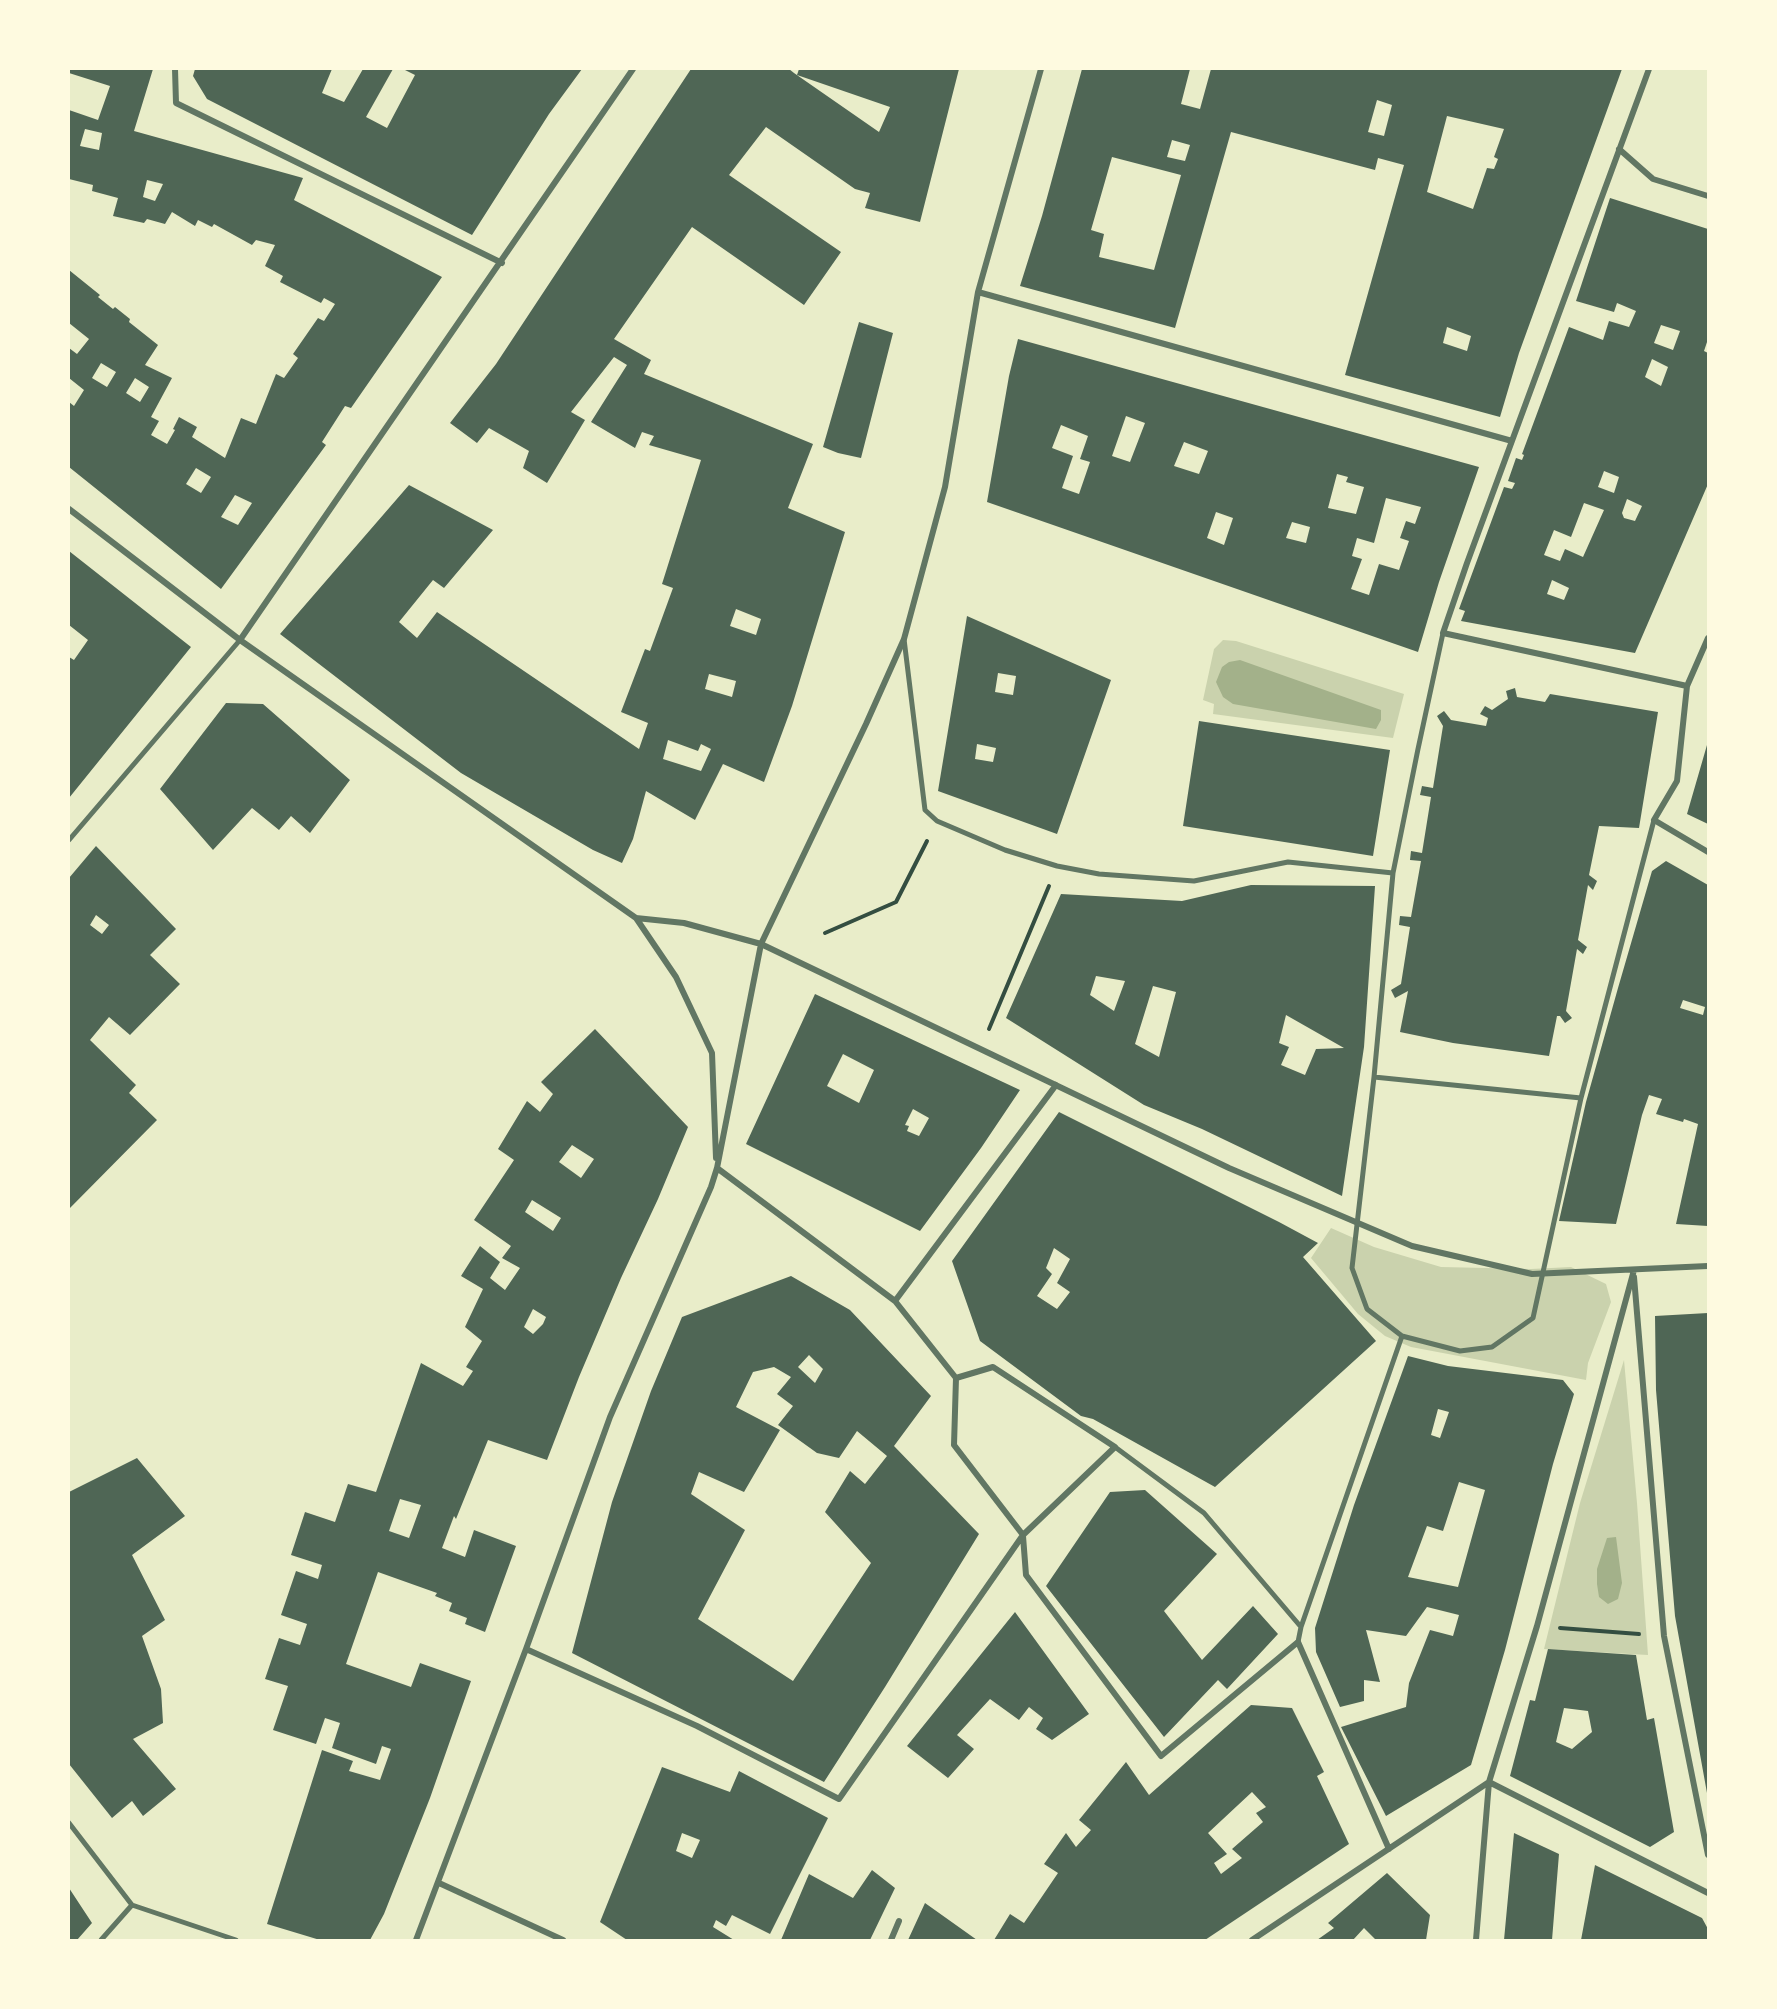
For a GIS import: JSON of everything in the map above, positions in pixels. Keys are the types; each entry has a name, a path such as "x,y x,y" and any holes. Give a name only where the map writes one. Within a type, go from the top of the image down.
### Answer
{"street":[{"path":"176,69 176,103 502,263"},
{"path":"69,840 240,640 502,263 633,69"},
{"path":"416,1940 440,1883 610,1417 711,1187 717,1168 761,944 904,639 945,487 978,292 1041,69"},
{"path":"1649,69 1443,633 1393,873 1374,1077 1352,1268 1367,1310 1402,1336 1460,1351 1492,1347 1533,1318 1581,1098 1654,820 1677,781 1687,686 1708,638"},
{"path":"1619,149 1653,179 1708,196"},
{"path":"978,292 1512,441"},
{"path":"69,509 240,640 636,918 676,977 712,1053 717,1168"},
{"path":"1443,633 1687,686"},
{"path":"904,639 925,810 937,821 1005,850 1057,866 1099,874 1194,881 1288,862 1393,873"},
{"path":"1654,820 1708,852"},
{"path":"636,918 684,923 761,944 1229,1168 1412,1246 1532,1274 1708,1266"},
{"path":"1374,1077 1581,1098"},
{"path":"895,1301 1056,1085"},
{"path":"717,1168 895,1301 956,1378 954,1445 1023,1535 1026,1575 1161,1756 1298,1642"},
{"path":"1476,1940 1489,1782 1537,1626 1634,1270"},
{"path":"1634,1270 1664,1636 1708,1855"},
{"path":"1389,1849 1298,1642 1301,1627 1402,1336"},
{"path":"956,1378 993,1367 1115,1447 1204,1514 1301,1627"},
{"path":"526,1649 697,1726 838,1799 1023,1535 1115,1447"},
{"path":"1252,1940 1489,1782"},
{"path":"1489,1782 1708,1893"},
{"path":"69,1823 132,1905 236,1940"},
{"path":"440,1883 563,1940"},
{"path":"101,1940 132,1905"},
{"path":"891,1940 899,1921"}],"path":[{"path":"825,933 896,902 937,821"},
{"path":"986,1035 1057,866"},
{"path":"1537,1626 1664,1636"}],"shaded area":[{"path":"1223,640 1236,641 1404,694 1393,738 1213,714 1214,704 1203,700 1214,649"},
{"path":"1240,660 1381,710 1381,720 1376,729 1233,704 1223,697 1216,682 1222,667 1229,662"},
{"path":"1331,1228 1374,1247 1441,1267 1531,1269 1571,1267 1606,1284 1611,1302 1588,1363 1586,1380 1411,1347 1385,1336 1358,1314 1311,1258"},
{"path":"1624,1360 1648,1655 1544,1649 1580,1503"},
{"path":"1616,1537 1622,1583 1618,1599 1608,1604 1599,1597 1597,1569 1607,1538"}],"building":[{"path":"69,69 153,69 134,131 303,178 294,200 442,277 351,408 345,406 322,442 326,445 221,589 69,467 69,402 74,406 84,390 69,378 69,348 77,354 89,339 69,323 69,270 100,295 98,297 130,319 129,322 158,345 145,365 172,378 151,417 159,421 151,435 167,444 179,417 197,427 192,437 225,458 241,418 256,424 276,374 284,378 298,358 293,354 318,318 324,321 335,304 324,298 321,303 280,282 283,276 265,266 275,245 256,240 252,245 214,224 212,227 198,220 195,226 172,212 165,224 147,219 144,223 113,216 118,198 92,191 93,185 69,179 69,110 98,120 110,86 69,73","holes":["85,129 102,133 99,150 80,146","147,180 163,184 155,201 143,197","101,363 116,372 107,387 92,378","135,378 149,387 140,402 126,393","196,468 211,477 201,493 186,484","235,495 252,503 238,525 221,517"]},
{"path":"195,69 332,69 322,93 344,102 363,69 393,69 366,117 387,128 415,75 403,69 582,69 549,114 472,235 207,99 193,76"},
{"path":"691,69 789,69 794,73 879,132 890,107 797,75 799,69 959,69 920,222 865,208 870,193 855,189 766,127 729,175 841,252 804,305 692,227 614,339 651,360 644,374 813,444 788,508 845,532 792,706 764,782 723,764 695,820 646,791 633,839 622,863 593,850 461,773 280,634 409,485 493,530 444,588 433,580 399,622 417,638 437,612 639,749 648,723 621,712 645,649 650,651 673,588 662,584 701,460 649,445 654,436 642,432 635,448 591,422 627,365 614,357 571,412 585,420 547,483 523,468 529,451 489,428 477,443 450,423 496,364","holes":["736,609 761,619 756,635 730,626","709,674 736,681 732,697 705,689","668,740 698,751 701,744 711,749 701,771 663,759"]},
{"path":"1082,69 1190,69 1181,104 1200,109 1211,69 1622,69 1519,353 1500,417 1345,375 1404,165 1378,158 1375,170 1231,132 1175,328 1020,286 1042,216","holes":["1377,100 1392,105 1384,136 1368,132","1447,116 1504,129 1494,157 1498,159 1494,169 1487,168 1473,209 1427,192","1172,140 1190,145 1185,161 1167,157","1112,157 1181,175 1154,270 1099,257 1104,234 1091,230","1447,327 1471,336 1467,351 1443,343"]},
{"path":"1610,198 1708,229 1708,339 1704,351 1708,353 1708,484 1635,653 1461,621 1465,611 1459,609 1504,487 1512,489 1515,483 1508,481 1516,458 1522,460 1524,455 1522,454 1569,327 1603,340 1609,321 1629,327 1636,311 1617,303 1614,312 1576,301","holes":["1661,325 1680,331 1673,350 1654,343","1652,359 1668,367 1661,386 1645,377","1604,471 1619,477 1614,493 1598,487","1627,499 1642,506 1635,521 1624,518 1622,513","1584,503 1604,510 1583,557 1565,549 1560,561 1544,555 1554,530 1571,537","1552,580 1569,588 1564,600 1547,594"]},
{"path":"859,322 893,333 861,458 823,447"},
{"path":"1018,339 1479,467 1439,582 1418,652 987,502 1009,376","holes":["1126,416 1145,423 1130,462 1112,456","1061,425 1088,436 1080,459 1090,462 1079,494 1062,488 1073,456 1052,448","1184,442 1208,451 1199,474 1174,466","1337,474 1348,477 1346,482 1364,487 1356,514 1328,508","1386,498 1421,507 1415,524 1406,521 1400,538 1409,541 1399,570 1379,564 1369,595 1351,589 1362,559 1352,556 1357,538 1374,543","1216,512 1233,518 1224,545 1207,538","1292,522 1310,527 1306,543 1286,538"]},
{"path":"69,551 191,647 69,798 69,657 74,660 88,640 69,625"},
{"path":"967,616 1111,680 1057,834 938,791","holes":["998,673 1016,676 1013,695 995,692","977,744 996,748 993,762 975,759"]},
{"path":"1515,688 1517,697 1545,702 1550,694 1658,712 1639,828 1599,826 1589,875 1597,881 1593,890 1588,885 1578,940 1587,947 1583,954 1577,949 1566,1011 1572,1018 1565,1023 1560,1016 1557,1016 1549,1056 1453,1043 1400,1032 1408,991 1395,998 1391,990 1401,984 1410,927 1399,925 1400,916 1411,917 1421,861 1410,860 1411,851 1422,853 1431,797 1420,795 1422,786 1433,788 1443,726 1437,716 1444,711 1451,720 1486,726 1488,718 1480,714 1485,706 1492,710 1508,699 1506,691"},
{"path":"226,703 263,704 350,780 310,833 291,816 279,830 252,808 213,850 160,789"},
{"path":"1199,721 1390,750 1373,856 1183,826"},
{"path":"1708,745 1708,824 1687,814"},
{"path":"96,846 176,929 150,955 180,984 130,1035 109,1017 90,1040 136,1085 129,1093 157,1120 69,1209 69,878","holes":["96,915 109,925 102,934 90,925"]},
{"path":"1666,861 1708,885 1708,1226 1676,1224 1698,1124 1656,1114 1662,1099 1649,1095 1642,1115 1616,1224 1559,1221 1586,1102 1652,871","holes":["1683,1000 1705,1007 1703,1015 1680,1008"]},
{"path":"1251,885 1375,886 1364,1047 1342,1196 1202,1129 1144,1105 1006,1018 1061,894 1182,901","holes":["1096,976 1125,981 1114,1011 1090,995","1153,986 1176,992 1159,1057 1135,1044","1286,1015 1344,1048 1316,1049 1305,1075 1281,1065 1289,1047 1279,1043"]},
{"path":"815,994 1020,1090 920,1231 746,1144","holes":["843,1054 874,1070 859,1103 827,1086","913,1109 929,1118 919,1136 907,1131 909,1126 905,1125"]},
{"path":"595,1029 688,1127 579,1377 547,1460 488,1440 456,1519 454,1516 442,1548 465,1557 474,1530 516,1546 485,1632 465,1624 467,1618 449,1611 452,1603 435,1596 437,1593 378,1572 346,1664 411,1687 420,1663 471,1681 430,1798 384,1914 370,1940 320,1940 267,1924 322,1750 353,1761 349,1771 380,1780 391,1749 382,1746 376,1764 332,1748 340,1723 325,1718 316,1744 273,1730 288,1686 265,1679 279,1638 300,1645 307,1624 281,1615 296,1571 318,1579 322,1565 291,1555 305,1512 335,1522 348,1484 376,1492 421,1363 463,1386 473,1371 466,1367 482,1341 465,1327 483,1289 461,1276 480,1246 500,1262 490,1278 505,1290 520,1268 502,1258 511,1246 474,1220 514,1160 498,1149 527,1101 540,1112 553,1094 541,1082","holes":["572,1145 594,1159 581,1178 559,1162","532,1200 561,1218 553,1231 525,1212","533,1309 546,1317 543,1324 533,1334 524,1327","400,1499 421,1505 409,1538 389,1531"]},
{"path":"1059,1112 1318,1243 1303,1257 1376,1341 1215,1487 1093,1419 1081,1416 980,1341 952,1261","holes":["1054,1248 1070,1259 1057,1283 1070,1292 1057,1309 1037,1296 1052,1274 1046,1268"]},
{"path":"791,1276 850,1310 931,1396 894,1446 979,1534 824,1782 572,1653 612,1502 651,1391 682,1317","holes":["809,1355 823,1369 815,1383 798,1367","774,1367 791,1377 777,1394 793,1406 778,1425 817,1453 839,1458 857,1431 887,1456 865,1484 850,1471 825,1512 871,1563 793,1681 698,1619 745,1530 691,1494 699,1472 744,1492 780,1430 736,1407 753,1372"]},
{"path":"1708,1313 1707,1793 1675,1616 1656,1390 1655,1316"},
{"path":"1408,1356 1448,1366 1563,1380 1574,1394 1553,1464 1505,1650 1471,1765 1386,1816 1341,1727 1406,1707 1409,1683 1430,1630 1453,1636 1459,1615 1427,1607 1406,1636 1366,1630 1380,1682 1364,1680 1364,1701 1340,1707 1316,1652 1315,1628 1354,1505","holes":["1438,1409 1449,1412 1440,1438 1431,1435","1459,1482 1485,1490 1458,1587 1408,1577 1427,1526 1443,1531"]},
{"path":"137,1458 185,1516 132,1555 165,1620 142,1636 161,1689 163,1723 133,1739 176,1789 143,1816 132,1801 112,1818 69,1764 69,1492"},
{"path":"1145,1490 1217,1554 1164,1611 1202,1660 1253,1606 1278,1634 1227,1689 1218,1680 1164,1737 1046,1586 1110,1492"},
{"path":"1015,1612 1089,1714 1052,1740 1036,1729 1043,1718 1029,1707 1019,1720 990,1699 957,1735 974,1749 948,1778 907,1746"},
{"path":"1548,1649 1636,1655 1647,1720 1654,1718 1674,1832 1650,1847 1510,1776 1530,1700 1535,1701","holes":["1564,1708 1588,1711 1592,1732 1572,1749 1556,1742"]},
{"path":"1251,1705 1292,1708 1324,1772 1317,1776 1349,1844 1205,1940 994,1940 1010,1914 1024,1923 1058,1873 1044,1864 1066,1833 1076,1847 1091,1830 1079,1820 1126,1762 1149,1795","holes":["1252,1792 1266,1807 1256,1813 1263,1822 1232,1849 1242,1858 1221,1874 1214,1863 1227,1854 1208,1833"]},
{"path":"662,1767 730,1792 739,1771 828,1818 770,1934 732,1915 726,1926 716,1920 713,1927 734,1940 627,1940 600,1922","holes":["682,1833 700,1840 692,1858 676,1851"]},
{"path":"1514,1833 1559,1854 1552,1940 1504,1940"},
{"path":"1595,1865 1702,1918 1708,1929 1708,1940 1581,1940"},
{"path":"872,1870 895,1888 870,1940 781,1940 809,1874 853,1898"},
{"path":"1387,1873 1430,1915 1426,1940 1376,1940 1364,1928 1353,1940 1317,1940 1334,1928 1328,1923"},
{"path":"69,1888 92,1923 77,1940 69,1940"},
{"path":"925,1903 977,1940 908,1940"}]}
